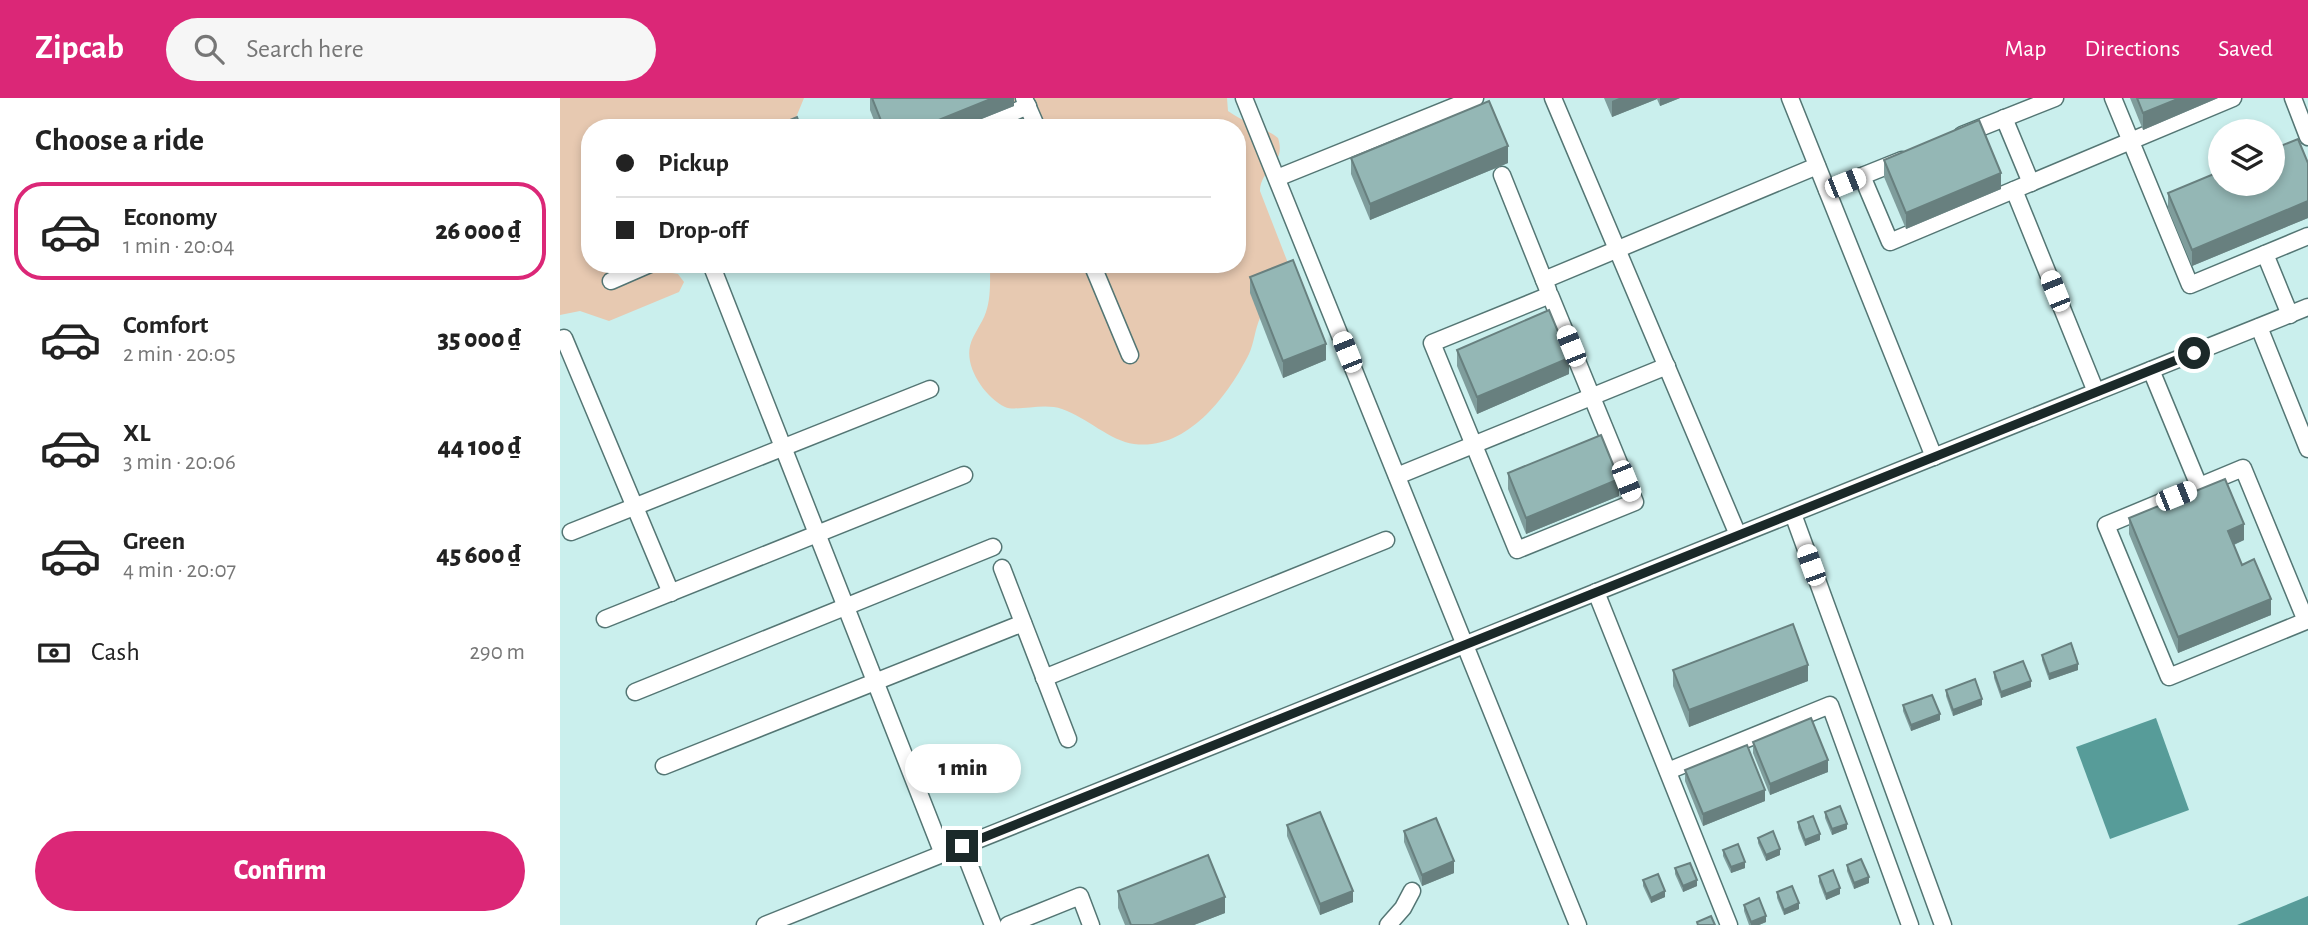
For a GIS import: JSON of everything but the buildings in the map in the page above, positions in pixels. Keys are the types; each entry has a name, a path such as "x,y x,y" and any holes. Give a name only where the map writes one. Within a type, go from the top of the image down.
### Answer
{"lane":[{"path":"1244,98 1578,925"},
{"path":"1277,178 1475,98"},
{"path":"1553,98 1738,535"},
{"path":"1790,98 1934,457"},
{"path":"1953,139 2055,98"},
{"path":"2113,98 2190,285 2308,236"},
{"path":"1863,176 1890,242 2234,98"},
{"path":"2293,98 2308,137"},
{"path":"993,119 1026,102 1033,119"},
{"path":"2004,118 2031,183"},
{"path":"1827,190 1914,155"},
{"path":"1502,175 1547,287 1592,397 1634,502 1517,550 1432,344 1547,287 1617,250 1817,166"},
{"path":"2014,190 2096,392"},
{"path":"2265,254 2290,314"},
{"path":"611,281 629,273"},
{"path":"715,273 943,854"},
{"path":"1097,273 1130,355"},
{"path":"765,925 2308,307"},
{"path":"2259,327 2308,449"},
{"path":"564,338 671,593"},
{"path":"1397,476 1667,366"},
{"path":"2151,370 2199,486"},
{"path":"571,531 930,389"},
{"path":"2243,468 2306,621 2169,677 2106,525 2199,486 2243,468"},
{"path":"606,619 964,475"},
{"path":"1793,513 1943,925"},
{"path":"1044,678 1386,540"},
{"path":"635,692 993,547"},
{"path":"1002,568 1068,739"},
{"path":"1596,592 1730,925"},
{"path":"664,766 1023,623"},
{"path":"1668,771 1830,705 1910,925"},
{"path":"962,846 993,925"},
{"path":"1388,925 1403,908 1412,891"},
{"path":"1008,925 1080,896 1091,925"}],"shaded area":[{"path":"560,98 804,98 795,119 581,119 581,273 672,273 678,274 684,282 679,292 609,321 580,311 560,315"},
{"path":"1011,98 1227,98 1228,111 1240,119 1013,119"},
{"path":"1246,122 1278,138 1279,154 1264,177 1260,191 1293,276 1260,318 1249,354 1230,387 1204,417 1171,439 1153,444 1125,442 1062,409 1047,406 1010,408 990,396 978,381 969,355 973,337 988,306 990,273 1246,273"}],"water":[{"path":"2156,718 2189,810 2110,839 2076,747"},
{"path":"2308,896 2308,925 2237,925"}],"route":[{"path":"962,846 2194,353"}]}
